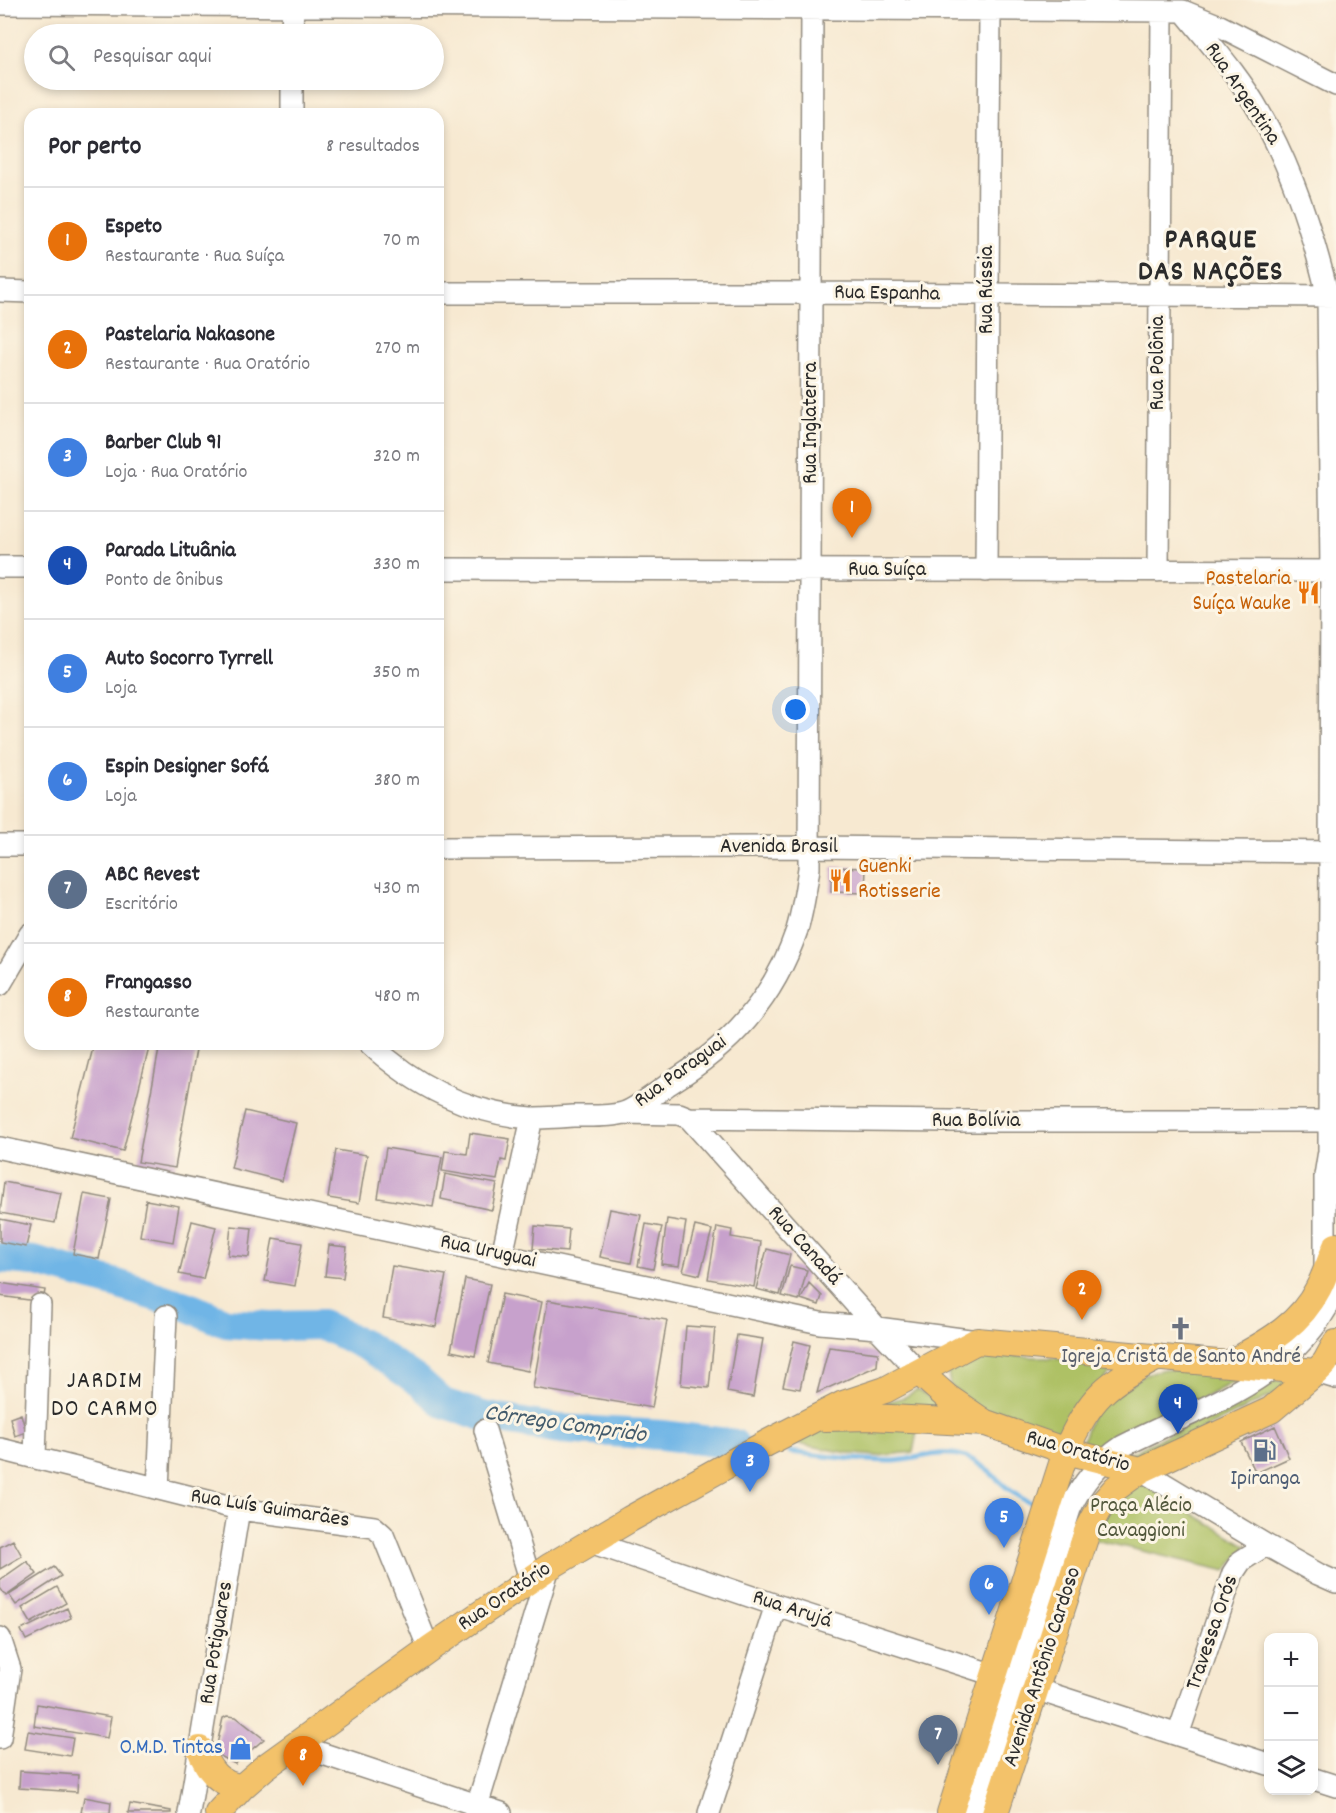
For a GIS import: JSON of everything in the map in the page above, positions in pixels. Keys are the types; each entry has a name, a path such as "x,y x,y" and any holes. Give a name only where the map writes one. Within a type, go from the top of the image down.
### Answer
{"main road":[{"path":"1230,1363 1270,1341 1296,1320 1317,1290 1331,1280 1336,1246"},
{"path":"977,1341 1230,1363 1326,1375"},
{"name":"Rua Oratório","path":"218,1813 242,1787 296,1745 429,1649 540,1573 590,1542 767,1443 843,1404 885,1390 920,1373 977,1341"},
{"name":"Rua Oratório","path":"816,1418 871,1417 986,1422 1066,1451 1141,1470 1271,1410 1326,1375 1325,1363 1336,1343"},
{"name":"Avenida Antônio Cardoso","path":"950,1813 1066,1451 1075,1431 1087,1410 1105,1388 1158,1357"},
{"path":"943,1359 947,1397"},
{"path":"920,1373 947,1397 986,1422"},
{"name":"Avenida Antônio Cardoso","path":"995,1813 1087,1532 1102,1504 1116,1488 1141,1470"},
{"path":"200,1749 211,1773 227,1784 242,1787"}],"street":[{"path":"292,24 293,2"},
{"path":"0,4 293,2 812,4 990,9 1173,7 1220,26 1336,85"},
{"name":"Rua Inglaterra","path":"809,847 812,4"},
{"name":"Rua Polônia","path":"1158,571 1158,296 1173,7"},
{"name":"Rua Argentina","path":"1173,7 1235,75 1260,112 1285,159 1332,297 1333,852 1329,1151 1325,1176 1331,1280"},
{"name":"Rua Rússia","path":"986,570 990,9"},
{"path":"292,90 292,108"},
{"path":"0,291 24,292"},
{"name":"Rua Espanha","path":"444,293 1332,297"},
{"path":"0,567 24,567"},
{"name":"Rua Suíça","path":"444,569 1333,571"},
{"path":"0,845 24,845"},
{"name":"Avenida Brasil","path":"444,848 809,847 1333,852"},
{"name":"Rua Paraguai","path":"376,1050 438,1094 493,1112 532,1118 623,1113 695,1068 720,1048 747,1020 767,992 784,961 797,930 805,895 809,847"},
{"path":"0,985 24,944"},
{"name":"Rua Bolívia","path":"623,1113 679,1114 689,1118 950,1121 1329,1121"},
{"path":"502,1255 532,1118"},
{"name":"Rua Canadá","path":"689,1118 920,1373"},
{"name":"Rua Uruguai","path":"0,1148 820,1323 977,1341"},
{"path":"973,1813 1070,1509 1078,1492 1089,1476 1113,1453 1234,1394 1275,1368 1308,1335 1322,1316 1331,1280"},
{"path":"34,1457 40,1305"},
{"path":"158,1490 166,1316"},
{"path":"476,1809 540,1573 485,1430"},
{"name":"Rua Luís Guimarães","path":"0,1449 239,1509 369,1525 378,1529 383,1536 429,1649"},
{"path":"1141,1470 1266,1545 1336,1582"},
{"name":"Rua Potiguares","path":"189,1813 239,1509"},
{"name":"Rua Arujá","path":"590,1542 994,1675"},
{"name":"Travessa Orós","path":"1178,1735 1233,1573 1241,1561 1266,1545"},
{"path":"709,1813 776,1605"},
{"path":"0,1638 10,1669 0,1738"},
{"path":"1035,1689 1264,1762"},
{"path":"296,1745 476,1809 501,1813"},
{"path":"1318,1780 1336,1786"}],"green space":[{"path":"978,1353 1107,1362 1114,1367 1061,1440 991,1418 950,1385 948,1373 950,1368"},
{"path":"1164,1369 1236,1377 1236,1381 1107,1448 1082,1442 1094,1409 1145,1374"},
{"path":"1271,1381 1288,1381 1289,1387 1145,1458 1128,1455"},
{"path":"916,1390 949,1412 875,1405 905,1397"},
{"path":"918,1427 913,1452 877,1456 787,1442 823,1428"},
{"name":"Praça Alécio Cavaggioni","path":"1140,1484 1247,1546 1226,1571 1091,1539 1103,1516"}],"building":[{"path":"832,867 866,868 865,893 831,892"},
{"path":"92,1050 148,1050 123,1151 70,1138"},
{"path":"159,1050 196,1050 175,1168 138,1162"},
{"path":"245,1111 296,1123 282,1181 231,1168"},
{"path":"470,1133 510,1139 506,1161 501,1160 497,1180 442,1171 445,1151 467,1154"},
{"path":"386,1148 442,1157 433,1207 378,1198"},
{"path":"336,1150 367,1155 359,1203 328,1198"},
{"path":"445,1174 497,1184 492,1210 441,1199"},
{"path":"4,1182 61,1193 55,1223 0,1213"},
{"path":"84,1194 111,1199 99,1259 73,1254"},
{"path":"146,1200 179,1206 173,1242 140,1236"},
{"path":"610,1209 641,1215 631,1263 600,1257"},
{"path":"0,1219 31,1225 26,1247 0,1242"},
{"path":"667,1219 686,1222 679,1266 661,1264"},
{"path":"192,1221 216,1227 203,1279 179,1274"},
{"path":"646,1224 662,1227 653,1269 638,1266"},
{"path":"231,1226 252,1228 249,1257 228,1255"},
{"path":"535,1226 569,1229 567,1252 533,1249"},
{"path":"695,1226 712,1230 700,1275 683,1271"},
{"path":"717,1227 732,1230 731,1237 761,1242 754,1287 708,1279"},
{"path":"273,1238 302,1243 295,1286 265,1281"},
{"path":"329,1245 347,1247 343,1278 325,1276"},
{"path":"767,1249 790,1255 780,1295 756,1289"},
{"path":"392,1266 446,1275 436,1327 383,1318"},
{"path":"790,1266 807,1270 799,1300 782,1296"},
{"path":"465,1279 490,1284 475,1356 451,1351"},
{"path":"0,1283 45,1290 43,1302 0,1296"},
{"path":"809,1283 822,1296 819,1305 801,1299"},
{"path":"502,1294 542,1302 528,1371 488,1363"},
{"path":"548,1300 667,1320 652,1408 533,1388"},
{"path":"686,1326 715,1328 709,1388 681,1385"},
{"path":"737,1335 763,1339 753,1397 727,1392"},
{"path":"794,1341 810,1345 800,1389 783,1386"},
{"path":"829,1347 878,1353 877,1366 817,1393"},
{"path":"21,1414 26,1432 15,1436 10,1418"},
{"name":"Ipiranga","path":"1275,1426 1289,1458 1256,1473 1241,1442"},
{"path":"13,1540 22,1556 0,1569 0,1547"},
{"path":"27,1561 37,1574 6,1596 0,1588 0,1580"},
{"path":"54,1567 61,1576 16,1605 9,1595"},
{"path":"57,1587 66,1603 31,1623 22,1608"},
{"path":"67,1608 71,1618 26,1640 21,1630"},
{"path":"37,1704 111,1717 107,1738 34,1726"},
{"path":"236,1717 264,1739 235,1764 215,1753 223,1718"},
{"path":"28,1731 73,1738 70,1756 25,1749"},
{"path":"20,1771 78,1775 77,1792 19,1788"},
{"path":"84,1797 111,1802 110,1813 81,1813"},
{"path":"130,1804 171,1811 171,1813 128,1813"}],"waterway":[{"name":"Córrego Comprido","path":"0,1258 34,1261 117,1284 189,1307 226,1323 269,1326 323,1325 368,1347 421,1383 443,1403 483,1416 558,1429 662,1435 734,1444"},
{"name":"Córrego Comprido","path":"790,1452 892,1461 938,1454 957,1455 976,1462 1017,1496 1038,1505"}],"place":[{"name":"Espeto","path":"852,538"},
{"name":"Pastelaria Suíça Wauke","path":"1309,592"},
{"name":"Guenki Rotisserie","path":"840,880"},
{"name":"Pastelaria Nakasone","path":"1082,1320"},
{"name":"Igreja Cristã de Santo André","path":"1181,1328"},
{"name":"Parada Lituânia","path":"1178,1434"},
{"name":"Ipiranga","path":"1265,1450"},
{"name":"Barber Club 91","path":"750,1492"},
{"name":"Auto Socorro Tyrrell","path":"1004,1548"},
{"name":"Espin Designer Sofá","path":"989,1615"},
{"name":"O.M.D. Tintas","path":"241,1748"},
{"name":"ABC Revest","path":"938,1765"},
{"name":"Frangasso","path":"303,1786"}],"district":[{"name":"PARQUE DAS NAÇÕES","path":"1211,258"},
{"name":"JARDIM DO CARMO","path":"105,1396"}]}
